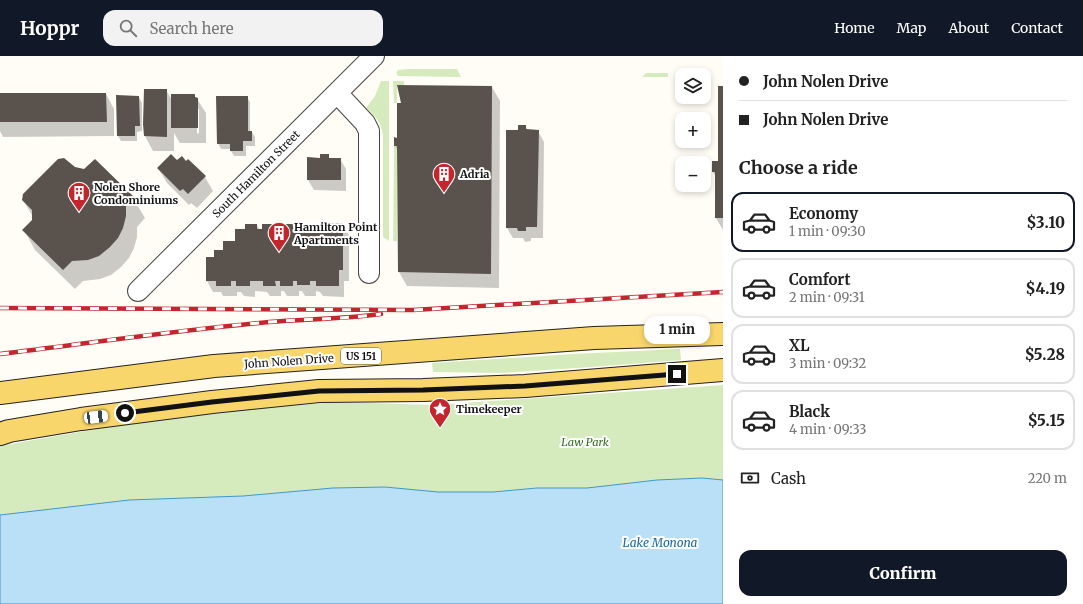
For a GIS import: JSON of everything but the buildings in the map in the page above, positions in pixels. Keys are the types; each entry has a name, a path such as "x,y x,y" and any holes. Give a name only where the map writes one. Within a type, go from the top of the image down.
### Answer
{"main road":[{"name":"John Nolen Drive","path":"0,393 214,366 594,338 723,334"},
{"path":"3,432 81,419 212,402 319,391 423,390 525,386 723,370"}],"street":[{"name":"South Hamilton Street","path":"138,291 374,56"},
{"path":"337,93 365,123 369,132 369,273"}],"green space":[{"path":"457,69 461,77 398,76 396,73 398,70"},
{"path":"646,73 668,73 668,77 642,77"},
{"path":"381,81 389,81 389,241 383,237 383,135 378,120 366,108 375,96"},
{"path":"393,81 404,81 404,85 397,85 397,103 394,103"},
{"path":"394,146 397,146 397,241 393,241"},
{"path":"680,349 681,360 502,373 433,372 432,363 573,354"},
{"name":"Law Park","path":"723,385 723,480 702,478 657,480 587,488 537,488 493,492 438,492 385,487 333,488 243,496 129,500 0,515 0,446 103,428 240,410 337,402 436,405"}],"water":[{"name":"Lake Monona","path":"702,478 723,480 723,604 0,604 0,515 129,500 243,496 333,488 385,487 438,492 493,492 537,488 587,488 657,480"}],"railway":[{"path":"0,308 413,310 723,292"},
{"path":"0,354 235,325 381,314"}],"place":[{"name":"Adria","path":"444,194"},
{"name":"Nolen Shore Condominiums","path":"79,212"},
{"name":"Hamilton Point Apartments","path":"279,252"},
{"name":"Timekeeper","path":"440,428"}],"route":[{"path":"125,413 319,391 423,390 525,386 677,374"}]}
